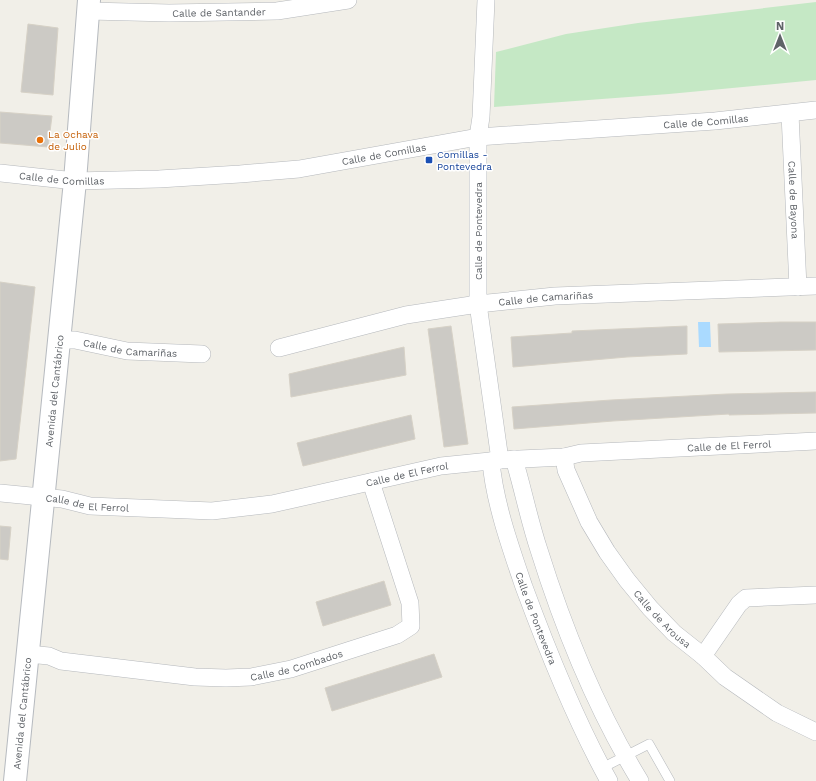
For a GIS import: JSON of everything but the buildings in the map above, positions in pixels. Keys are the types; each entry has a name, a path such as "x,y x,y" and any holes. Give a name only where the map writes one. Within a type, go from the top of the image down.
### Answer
{"street":[{"name":"Calle de Santander","path":"89,5 169,13 277,11 348,0"},
{"name":"Calle de Pontevedra","path":"486,0 481,110 478,137 478,304 496,461 495,490 512,552 542,635 567,695 606,774"},
{"name":"Avenida del Cantábrico","path":"14,781 75,181 89,5"},
{"name":"Calle de Comillas","path":"0,173 75,181 159,179 240,174 299,169 478,137 715,121 816,110"},
{"name":"Calle de Bayona","path":"790,114 798,287"},
{"name":"Calle de Camariñas","path":"280,348 406,315 478,304 555,296 816,286"},
{"name":"Calle de Camariñas","path":"59,340 75,340 127,351 202,354"},
{"name":"Calle de El Ferrol","path":"0,493 62,499 90,506 212,511 272,504 441,466 564,457 581,453 816,441"},
{"name":"Calle de Arousa","path":"564,457 566,470 589,522 607,552 650,608 674,633 703,656 725,677 777,713 816,732"},
{"name":"Calle de Pontevedra","path":"496,461 538,548 563,623 625,756 640,781"},
{"name":"Calle de Combados","path":"28,654 49,656 61,661 226,678 251,676 292,669 397,635 411,626 410,603 371,482"},
{"path":"703,656 739,604 746,598 816,596"}],"lane":[{"name":"Calle de Pontevedra","path":"606,774 625,756 649,744 670,781"}],"green space":[{"path":"816,2 816,80 669,94 494,107 496,52 566,34 638,23"}],"water":[{"path":"698,322 710,322 711,347 699,347"}],"place":[{"name":"La Ochava de Julio","path":"40,140"},
{"name":"Comillas - Pontevedra","path":"429,160"}]}
